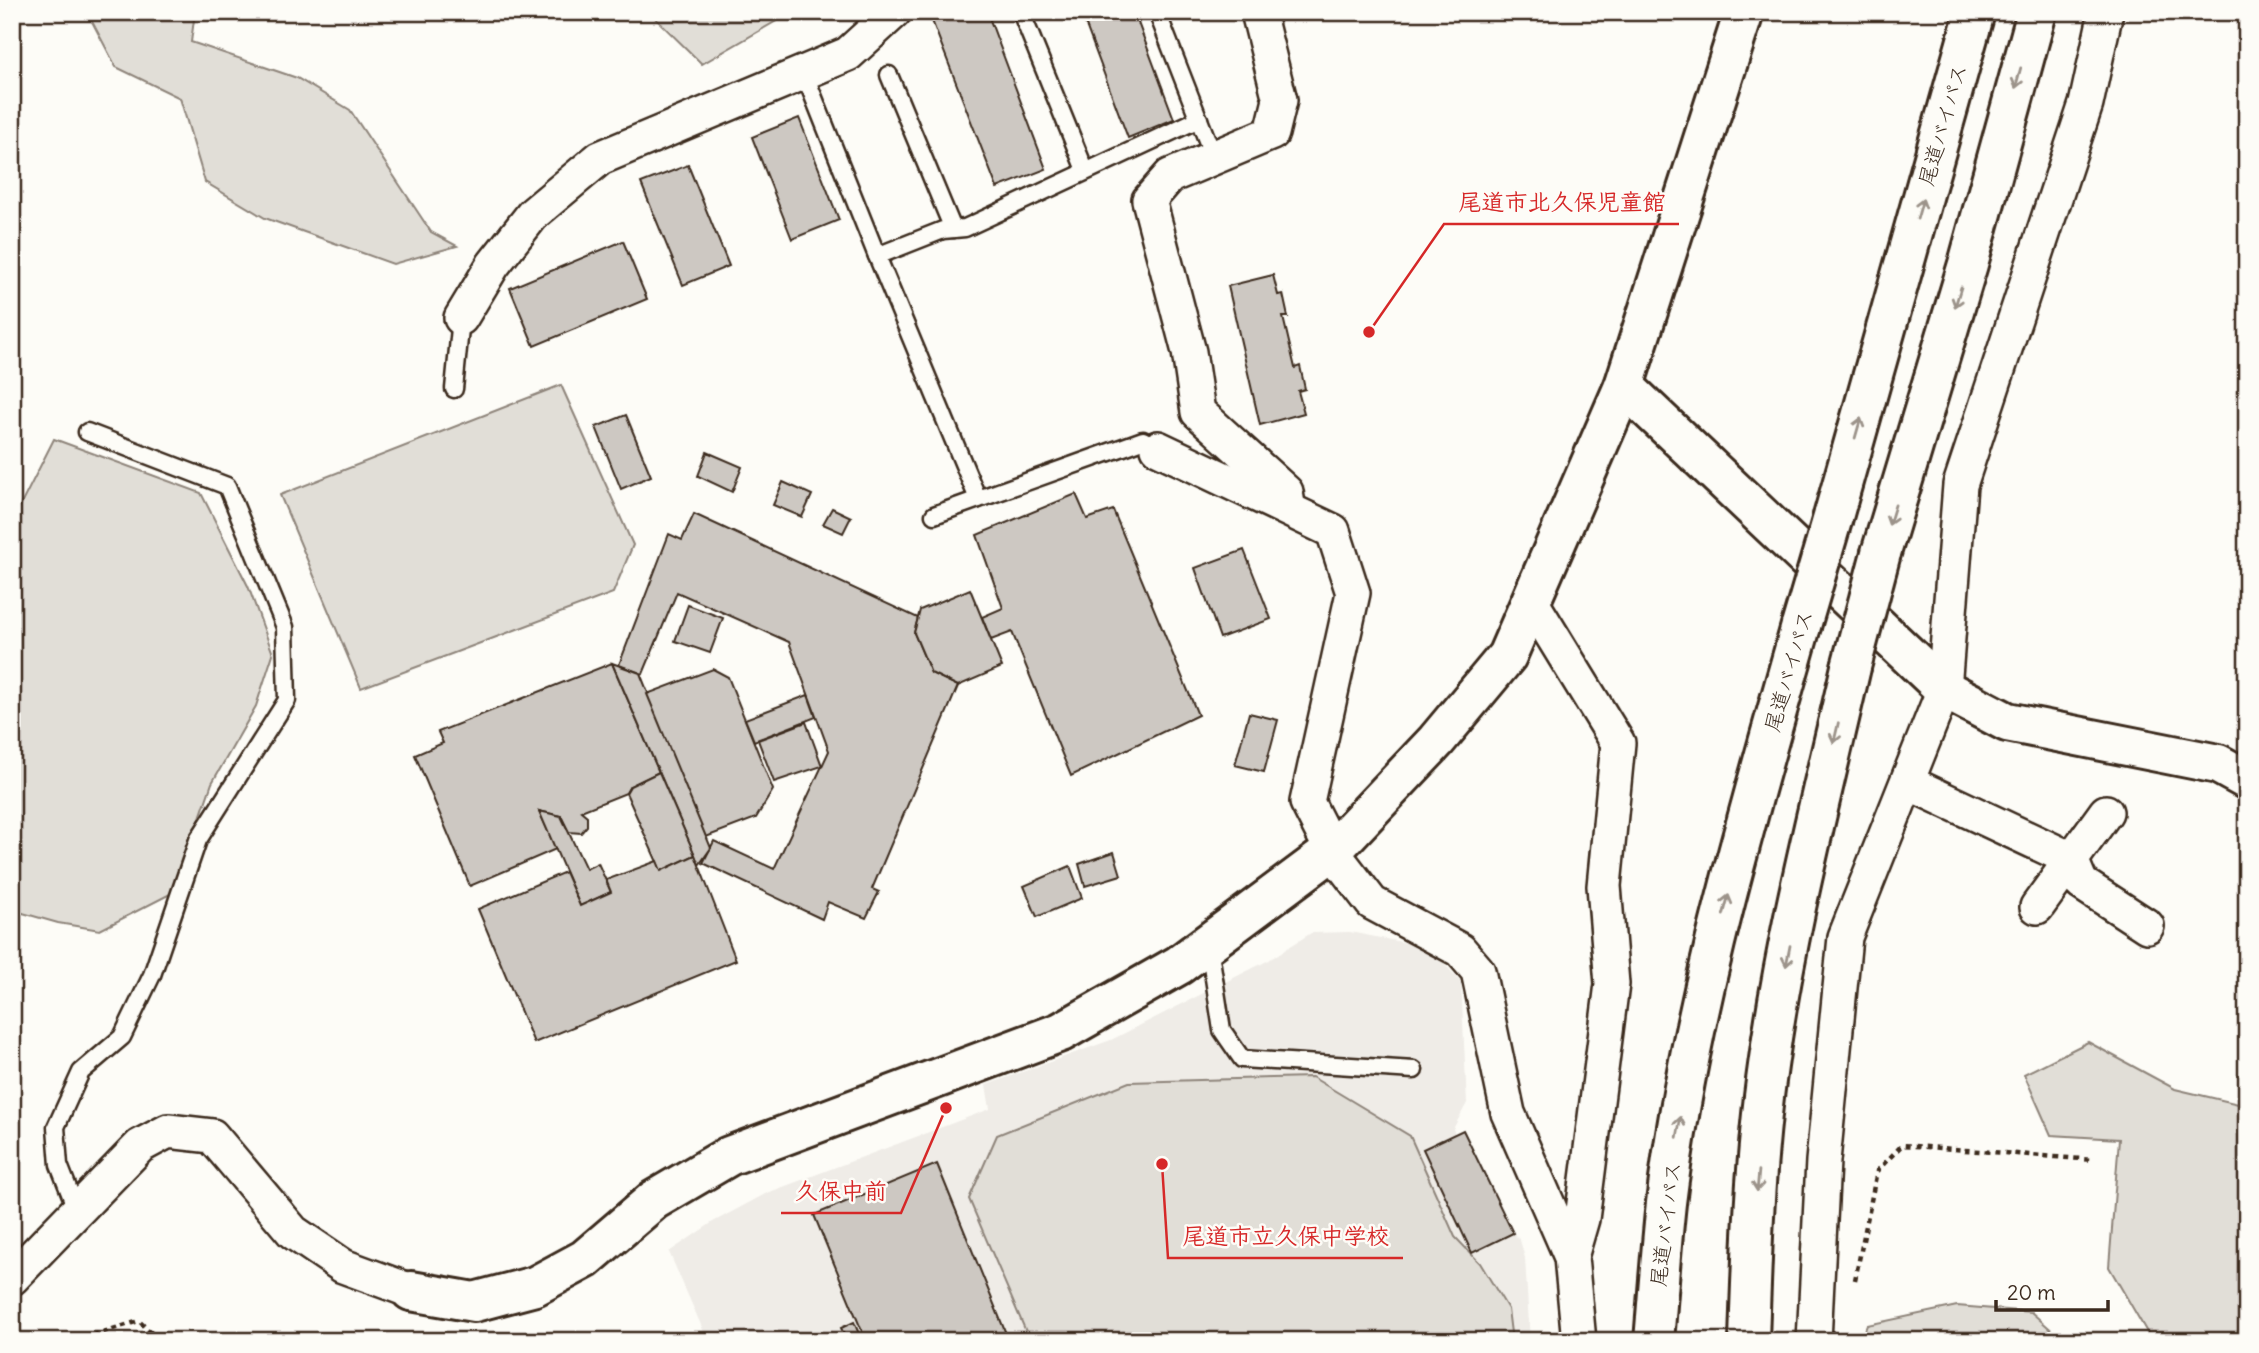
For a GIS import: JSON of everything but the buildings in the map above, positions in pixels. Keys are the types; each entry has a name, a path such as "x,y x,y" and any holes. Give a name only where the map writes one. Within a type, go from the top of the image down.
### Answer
{"main road":[{"path":"411,1291 474,1303 535,1286 585,1259 654,1200 729,1156 1061,1031 1179,965 1332,851 1436,741 1507,656 1624,386 1744,12"},
{"name":"尾道バイパス","path":"1654,1341 1666,1202 1689,1068 1721,923 1801,626 1975,12"},
{"path":"1749,1341 1752,1244 1768,1066 1802,885 1881,553 1968,264 2036,12"},
{"path":"1624,386 1944,689 2007,722 2218,764 2247,779"}],"street":[{"path":"461,318 494,265 533,214 600,158 848,54 894,12"},
{"path":"1258,12 1280,100 1272,133 1170,176 1149,200 1189,352 1198,412 1286,492 1288,508"},
{"path":"1814,1341 1823,1161 1845,937 1909,783 1944,689 1960,485 2086,104 2106,12"},
{"path":"1158,448 1333,531 1353,593 1307,802 1332,851 1373,903 1460,950 1478,971 1508,1113 1571,1257 1579,1341"},
{"path":"1531,601 1618,743 1604,886 1612,984 1582,1219 1571,1257"},
{"path":"1909,783 2071,859 2081,883 2147,926"},
{"path":"2038,906 2106,812"},
{"path":"12,1278 140,1146 168,1131 212,1136 293,1232 343,1266 411,1291"}],"lane":[{"path":"1021,12 1085,170"},
{"path":"1157,12 1214,158"},
{"path":"804,73 978,499"},
{"path":"889,75 953,229"},
{"path":"877,256 943,230 965,228 1199,119"},
{"path":"454,389 461,318"},
{"path":"77,1211 59,1165 55,1127 81,1072 122,1037 152,975 198,840 287,700 285,627 227,486 87,432"},
{"path":"934,515 1143,440 1158,448"},
{"path":"1209,943 1222,1030 1242,1059 1414,1070"}],"path":[{"path":"1854,1289 1877,1171 1902,1145 2094,1160"},
{"path":"74,1341 139,1321 160,1341"}],"shaded area":[{"path":"87,12 195,12 191,42 297,78 350,110 431,232 457,246 393,264 265,218 205,182 180,98 116,67"},
{"path":"653,12 792,12 702,64 652,15"},
{"path":"561,385 633,545 613,593 361,688 280,495"},
{"path":"54,439 201,493 248,586 273,654 256,706 212,783 192,841 180,889 100,930 58,923 12,910 12,522"},
{"path":"1350,932 1406,943 1440,959 1461,982 1467,1103 1453,1129 1455,1134 1463,1130 1513,1233 1520,1240 1525,1258 1530,1341 708,1341 669,1252 713,1222 767,1193 990,1109 986,1085 1111,1040 1269,960 1311,933"},
{"path":"2088,1042 2175,1089 2247,1106 2247,1341 2152,1341 2109,1267 2119,1139 2051,1135 2024,1074"},
{"path":"1312,1077 1410,1136 1455,1237 1480,1263 1508,1309 1512,1341 1030,1341 969,1199 997,1135 1129,1082"},
{"path":"1957,1306 2031,1312 2064,1341 1861,1341 1867,1325"}],"place":[{"name":"尾道市北久保児童館","path":"1369,332"},
{"name":"久保中前","path":"946,1108"},
{"name":"尾道市立久保中学校","path":"1162,1164"}]}
